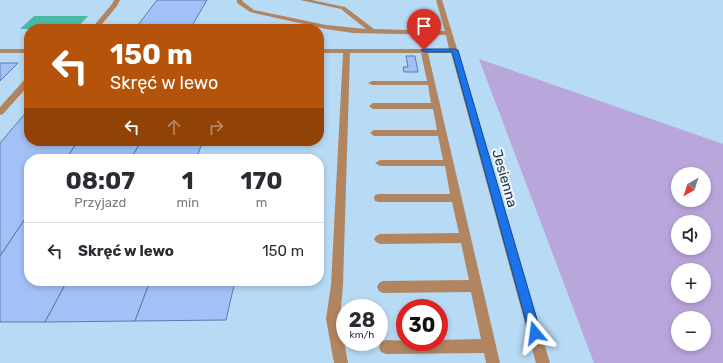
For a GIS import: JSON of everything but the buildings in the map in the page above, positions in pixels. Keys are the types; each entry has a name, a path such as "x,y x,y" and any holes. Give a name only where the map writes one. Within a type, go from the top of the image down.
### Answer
{"street":[{"path":"98,24 115,5 117,0"},
{"path":"240,0 240,2 252,11 312,24"},
{"path":"304,0 343,8 372,31"},
{"name":"Jesienna","path":"439,0 455,50 544,363"},
{"path":"324,27 353,31 449,33"},
{"path":"424,50 493,363"},
{"path":"324,51 455,50"},
{"path":"0,51 24,51"},
{"path":"341,363 333,319 337,285 347,51"},
{"path":"372,83 431,83"},
{"path":"0,112 24,86"},
{"path":"373,106 436,106"},
{"path":"374,133 442,133"},
{"path":"380,163 449,163"},
{"path":"379,198 456,198"},
{"path":"380,239 466,238"},
{"path":"383,287 477,286"},
{"path":"388,347 490,346"}],"shaded area":[{"path":"34,16 88,16 81,24 25,24"},
{"path":"479,59 723,144 723,363 594,363"}],"route":[{"path":"424,50 455,50 535,333"}]}
